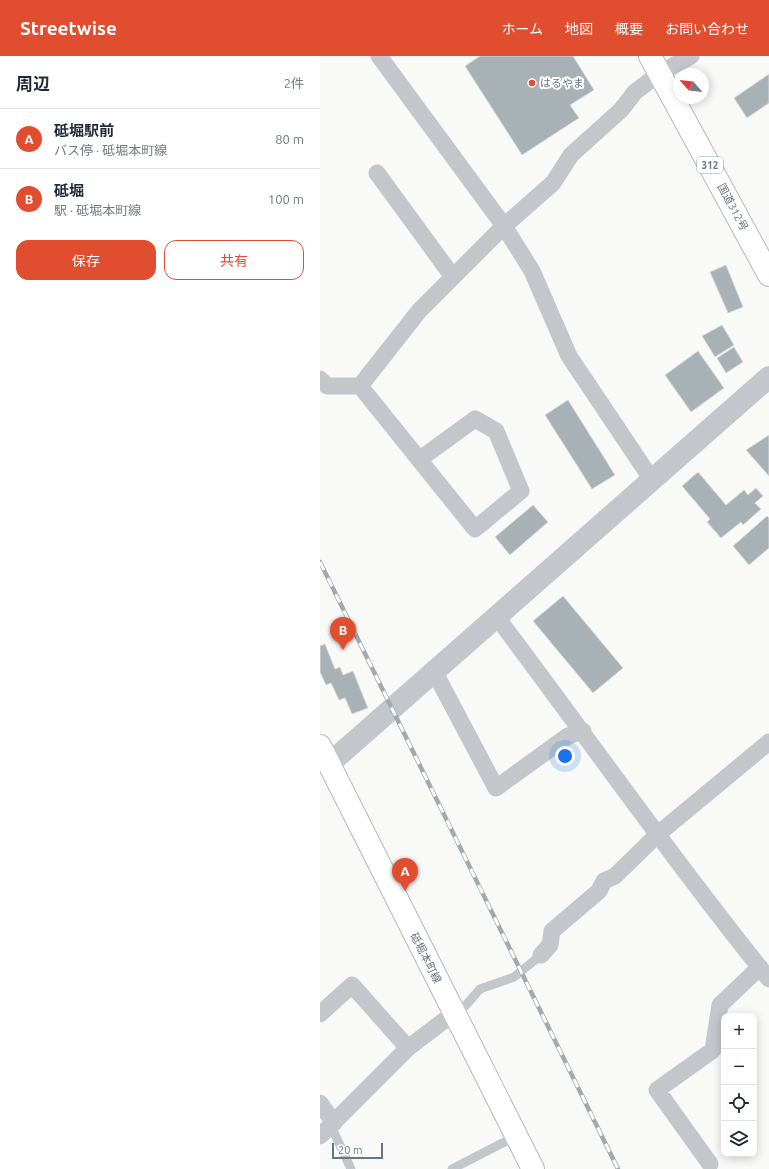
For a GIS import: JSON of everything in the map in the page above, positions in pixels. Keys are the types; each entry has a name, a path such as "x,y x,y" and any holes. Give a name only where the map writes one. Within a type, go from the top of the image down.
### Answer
{"main road":[{"name":"国道312号","path":"655,65 769,275"},
{"name":"砥堀本町線","path":"323,760 533,1169"}],"street":[{"path":"379,56 504,226 532,271 569,356 652,480"},
{"path":"360,386 419,312 504,226 554,183 572,155 621,110 655,65 691,56"},
{"path":"377,173 453,277"},
{"path":"323,760 434,671 769,377"},
{"path":"320,379 327,386 360,386"},
{"path":"360,386 475,529 521,490 496,431 475,419 420,459"},
{"path":"496,616 583,731 658,834 764,973 720,1005 713,1050 657,1090 710,1164"},
{"path":"434,671 496,788 568,736 583,731"},
{"path":"542,955 550,945 552,931 599,891 604,882 615,876 658,834 769,742"},
{"path":"320,1014 352,986 408,1048"},
{"path":"320,1103 328,1128 408,1048 454,1013"}],"lane":[{"path":"454,1013 466,1005 480,989 514,977 542,955"},
{"path":"328,1128 351,1169"},
{"path":"452,1169 516,1136"}],"building":[{"path":"480,56 573,56 594,90 570,105 579,118 522,155 465,66"},
{"path":"769,74 769,103 747,118 734,98"},
{"path":"726,265 743,307 728,313 710,272"},
{"path":"722,325 734,345 715,357 702,336"},
{"path":"734,347 743,362 726,373 717,358"},
{"path":"698,351 724,388 691,412 665,375"},
{"path":"568,400 615,475 592,489 545,415"},
{"path":"769,435 769,476 746,450"},
{"path":"698,472 726,505 744,490 748,495 756,488 763,496 755,503 761,509 743,525 741,522 721,538 707,522 710,519 682,486"},
{"path":"533,505 548,522 510,555 495,537"},
{"path":"767,516 769,518 769,548 749,565 733,546"},
{"path":"563,596 623,668 593,693 533,621"},
{"path":"325,644 335,669 340,667 343,675 353,671 368,708 352,714 345,698 339,700 331,683 326,685 320,672 320,646"}],"railway":[{"path":"320,562 618,1169"}],"place":[{"name":"はるやま","path":"532,83"},
{"name":"砥堀","path":"343,650"},
{"name":"砥堀駅前","path":"405,891"}]}
